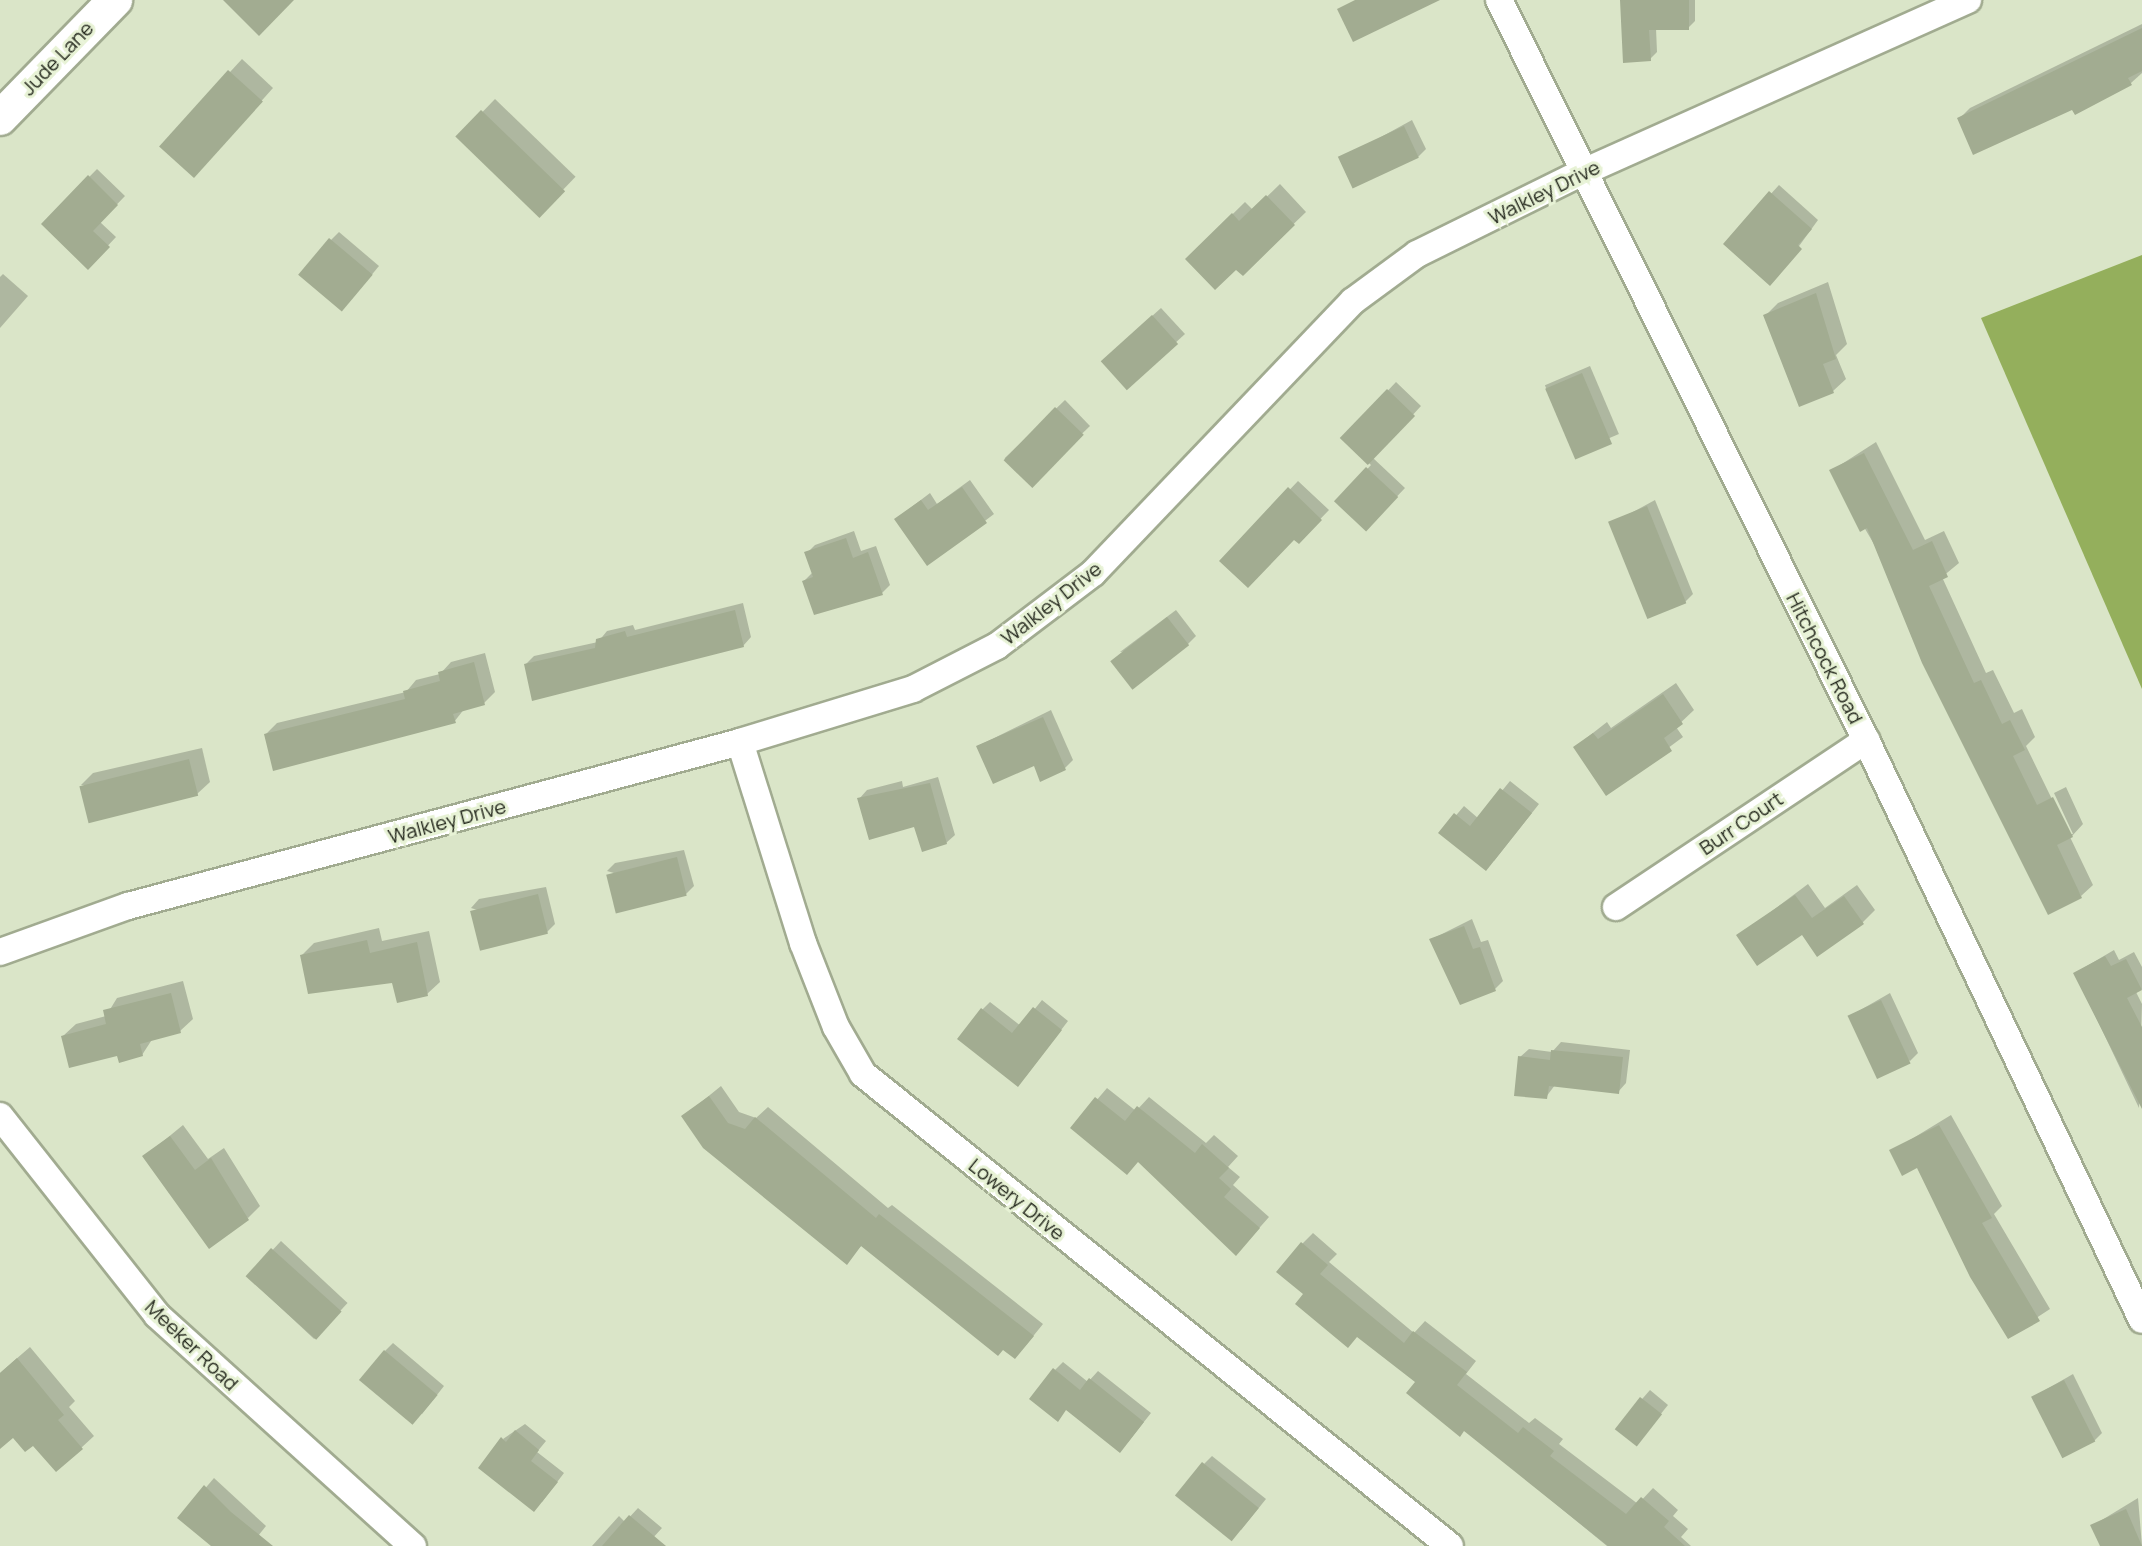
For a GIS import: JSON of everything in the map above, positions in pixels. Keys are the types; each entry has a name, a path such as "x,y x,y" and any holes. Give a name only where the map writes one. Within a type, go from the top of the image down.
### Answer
{"street":[{"name":"Jude Lane","path":"0,118 115,0"},
{"name":"Hitchcock Road","path":"1499,0 1581,173 1866,740 2142,1320"},
{"name":"Walkley Drive","path":"0,952 128,906 740,742 913,689 997,646 1093,573 1353,301 1417,254 1581,173 1968,0"},
{"name":"Burr Court","path":"1616,907 1866,740"},
{"name":"Lowery Drive","path":"740,742 803,943 836,1027 863,1074 1450,1546"},
{"name":"Meeker Road","path":"0,1116 157,1315 413,1546"}],"green space":[{"path":"2142,255 2142,689 1981,318"}],"building":[{"path":"223,0 294,0 259,36"},
{"path":"1355,0 1440,0 1353,42 1337,9"},
{"path":"1620,0 1689,0 1689,30 1649,30 1651,61 1623,63"},
{"path":"2142,28 2142,71 2128,78 2132,85 2075,115 2072,110 1973,155 1957,118"},
{"path":"228,70 263,101 194,178 159,147"},
{"path":"481,110 565,191 539,218 455,137"},
{"path":"1404,126 1419,158 1353,189 1338,157"},
{"path":"88,175 118,205 93,231 110,247 88,270 41,224"},
{"path":"1769,191 1812,229 1798,245 1802,249 1770,286 1723,244"},
{"path":"1266,195 1295,225 1243,276 1236,270 1215,290 1185,259 1232,213 1239,221"},
{"path":"329,238 373,275 342,311 298,275"},
{"path":"1816,293 1836,359 1823,364 1834,393 1799,407 1763,315"},
{"path":"1152,315 1178,344 1127,390 1101,361"},
{"path":"1582,373 1612,444 1575,460 1545,389"},
{"path":"1387,389 1415,416 1368,465 1340,438"},
{"path":"1055,407 1084,435 1032,488 1004,460"},
{"path":"1864,453 1913,550 1932,541 1948,577 1929,586 1974,683 1981,680 2002,724 2010,720 2025,750 2013,756 2037,805 2053,797 2073,837 2057,845 2082,898 2048,915 1922,663 1867,528 1860,532 1829,470"},
{"path":"1366,467 1398,497 1366,531 1334,501"},
{"path":"962,487 987,523 927,566 894,519 921,500 928,510"},
{"path":"1288,487 1322,520 1299,544 1294,540 1248,588 1219,561"},
{"path":"1647,506 1686,603 1647,619 1608,522"},
{"path":"846,538 853,558 868,552 883,595 814,615 802,581 813,577 804,552"},
{"path":"735,610 744,647 532,701 524,664 595,648 596,639 625,631 627,637"},
{"path":"1167,617 1189,645 1132,690 1110,661"},
{"path":"474,662 485,705 453,714 456,723 273,771 264,734 405,699 403,691 440,681 438,672"},
{"path":"1663,694 1683,724 1664,738 1672,751 1606,796 1573,747 1593,733 1598,739"},
{"path":"1043,717 1066,770 1040,782 1034,766 993,784 976,746"},
{"path":"189,759 198,796 89,823 79,786"},
{"path":"930,783 947,844 922,852 914,827 869,840 857,798"},
{"path":"1500,788 1532,813 1486,871 1438,833 1454,813 1470,826"},
{"path":"677,857 687,896 616,913 606,875"},
{"path":"538,894 548,934 480,951 470,911"},
{"path":"1795,895 1812,918 1844,896 1864,924 1817,957 1802,935 1757,966 1736,935"},
{"path":"1464,926 1473,949 1480,947 1496,991 1460,1005 1429,939"},
{"path":"367,940 370,953 417,942 428,996 397,1003 392,983 308,994 300,955"},
{"path":"2105,956 2111,966 2126,959 2142,990 2127,998 2142,1027 2142,1109 2073,973"},
{"path":"171,993 181,1033 140,1044 143,1056 119,1063 117,1056 69,1068 61,1036 106,1024 103,1010"},
{"path":"1881,1000 1911,1063 1877,1079 1847,1016"},
{"path":"1033,1007 1062,1030 1018,1087 957,1039 981,1008 1012,1033"},
{"path":"1551,1050 1623,1057 1619,1094 1549,1086 1547,1099 1514,1096 1518,1056 1550,1060"},
{"path":"709,1096 728,1123 745,1129 755,1117 876,1218 879,1214 1034,1336 1015,1359 1003,1350 998,1356 861,1246 847,1265 703,1148 681,1116"},
{"path":"1095,1097 1125,1121 1137,1106 1195,1153 1202,1144 1229,1168 1219,1178 1231,1189 1224,1197 1260,1228 1236,1256 1138,1162 1127,1175 1070,1128"},
{"path":"1939,1125 1992,1218 1982,1223 2040,1321 2008,1339 1970,1277 1917,1168 1902,1176 1889,1150"},
{"path":"170,1136 195,1170 211,1158 249,1220 209,1249 142,1156"},
{"path":"1301,1242 1328,1265 1320,1274 1404,1343 1413,1331 1467,1372 1457,1385 1518,1433 1523,1427 1554,1451 1550,1456 1626,1514 1641,1497 1669,1521 1664,1527 1685,1546 1608,1546 1464,1431 1460,1437 1406,1393 1415,1382 1357,1337 1348,1348 1295,1304 1303,1294 1276,1272"},
{"path":"271,1248 342,1312 316,1340 246,1276"},
{"path":"384,1350 438,1395 413,1425 359,1380"},
{"path":"17,1358 64,1415 58,1420 83,1449 56,1472 33,1446 25,1452 13,1438 0,1449 0,1373"},
{"path":"1053,1368 1080,1390 1089,1378 1144,1422 1120,1453 1066,1410 1058,1422 1029,1399"},
{"path":"2064,1380 2095,1441 2062,1458 2031,1397"},
{"path":"1640,1397 1662,1414 1637,1447 1615,1429"},
{"path":"515,1430 539,1450 531,1461 558,1482 534,1512 478,1468 501,1437 506,1442"},
{"path":"1202,1462 1259,1508 1232,1541 1175,1495"},
{"path":"204,1485 273,1546 211,1546 177,1518"},
{"path":"2126,1509 2142,1546 2100,1546 2090,1525"},
{"path":"629,1515 666,1546 602,1546"}]}
